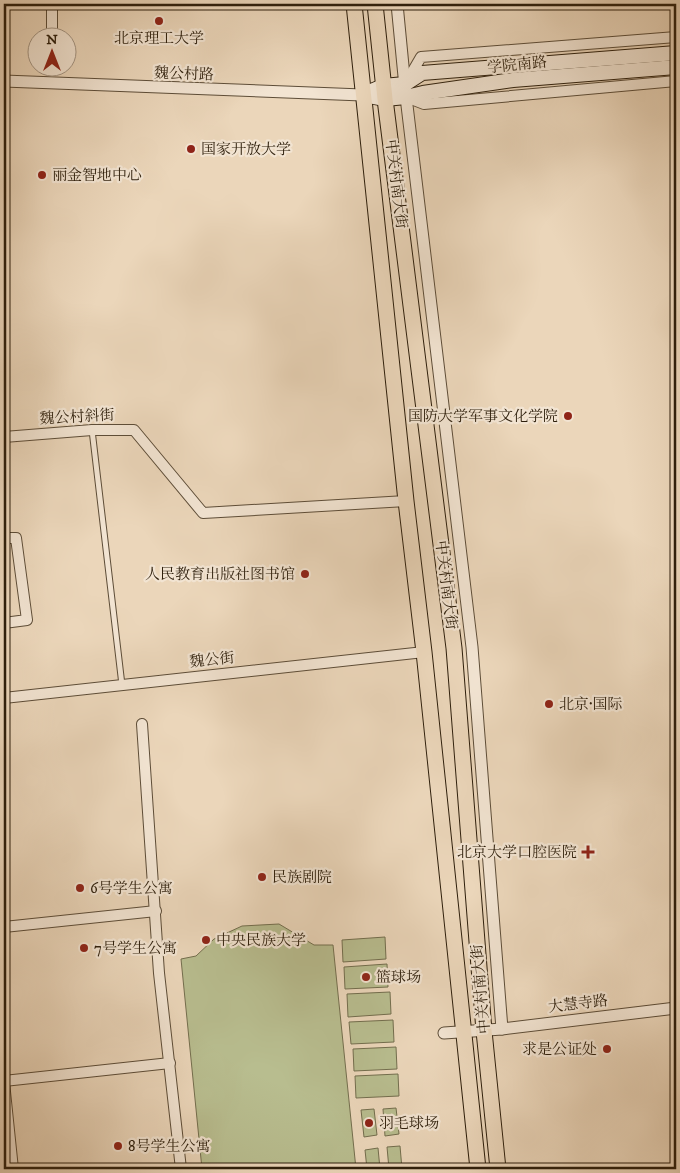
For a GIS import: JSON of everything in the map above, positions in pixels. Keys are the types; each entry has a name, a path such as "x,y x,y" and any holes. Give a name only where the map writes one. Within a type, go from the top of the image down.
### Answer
{"main road":[{"name":"中关村南大街","path":"354,4 362,95 392,354 406,501 424,652 478,1169"},
{"name":"中关村南大街","path":"375,4 384,92 454,648 484,1031 498,1169"},
{"name":"学院南路","path":"406,90 422,73 676,53"},
{"name":"学院南路","path":"362,95 406,90 423,93 513,80 676,67"}],"street":[{"path":"52,4 52,28"},
{"name":"中关村南大街","path":"397,4 472,647 502,1029"},
{"path":"676,37 421,56 406,90 424,104 676,81"},
{"name":"魏公村路","path":"4,81 362,95"},
{"name":"魏公村斜街","path":"4,437 92,430 134,430 203,513 406,501"},
{"path":"4,538 16,538 27,620 4,623"},
{"name":"魏公街","path":"4,698 424,652"},
{"path":"142,724 159,973 181,1169"},
{"path":"4,927 156,911"},
{"name":"大慧寺路","path":"444,1033 484,1031 676,1008"},
{"path":"13,1169 4,1082 170,1062"}],"lane":[{"path":"92,430 122,685"}],"green space":[{"path":"279,924 314,945 333,945 356,1169 202,1169 181,959 196,956 214,939 242,926"},
{"name":"篮球场","path":"385,937 386,959 343,962 342,940"},
{"name":"篮球场","path":"387,964 388,987 345,989 344,967"},
{"name":"篮球场","path":"390,992 391,1014 348,1017 347,994"},
{"name":"篮球场","path":"393,1020 394,1042 351,1044 349,1022"},
{"path":"396,1047 397,1069 354,1071 353,1049"},
{"path":"398,1074 399,1096 356,1098 355,1076"},
{"name":"羽毛球场","path":"396,1108 399,1134 385,1136 383,1109"},
{"name":"羽毛球场","path":"374,1109 377,1135 364,1137 361,1110"},
{"name":"羽毛球场","path":"400,1146 402,1169 389,1169 387,1147"},
{"name":"羽毛球场","path":"378,1148 380,1169 367,1169 365,1150"}],"place":[{"name":"北京理工大学","path":"159,21"},
{"name":"国家开放大学","path":"191,149"},
{"name":"丽金智地中心","path":"42,175"},
{"name":"国防大学军事文化学院","path":"568,416"},
{"name":"人民教育出版社图书馆","path":"305,574"},
{"name":"北京·国际","path":"549,704"},
{"name":"北京大学口腔医院","path":"588,852"},
{"name":"民族剧院","path":"262,877"},
{"name":"6号学生公寓","path":"80,888"},
{"name":"中央民族大学","path":"206,940"},
{"name":"7号学生公寓","path":"84,948"},
{"name":"篮球场","path":"366,977"},
{"name":"求是公证处","path":"607,1049"},
{"name":"羽毛球场","path":"369,1123"},
{"name":"8号学生公寓","path":"118,1146"}]}
